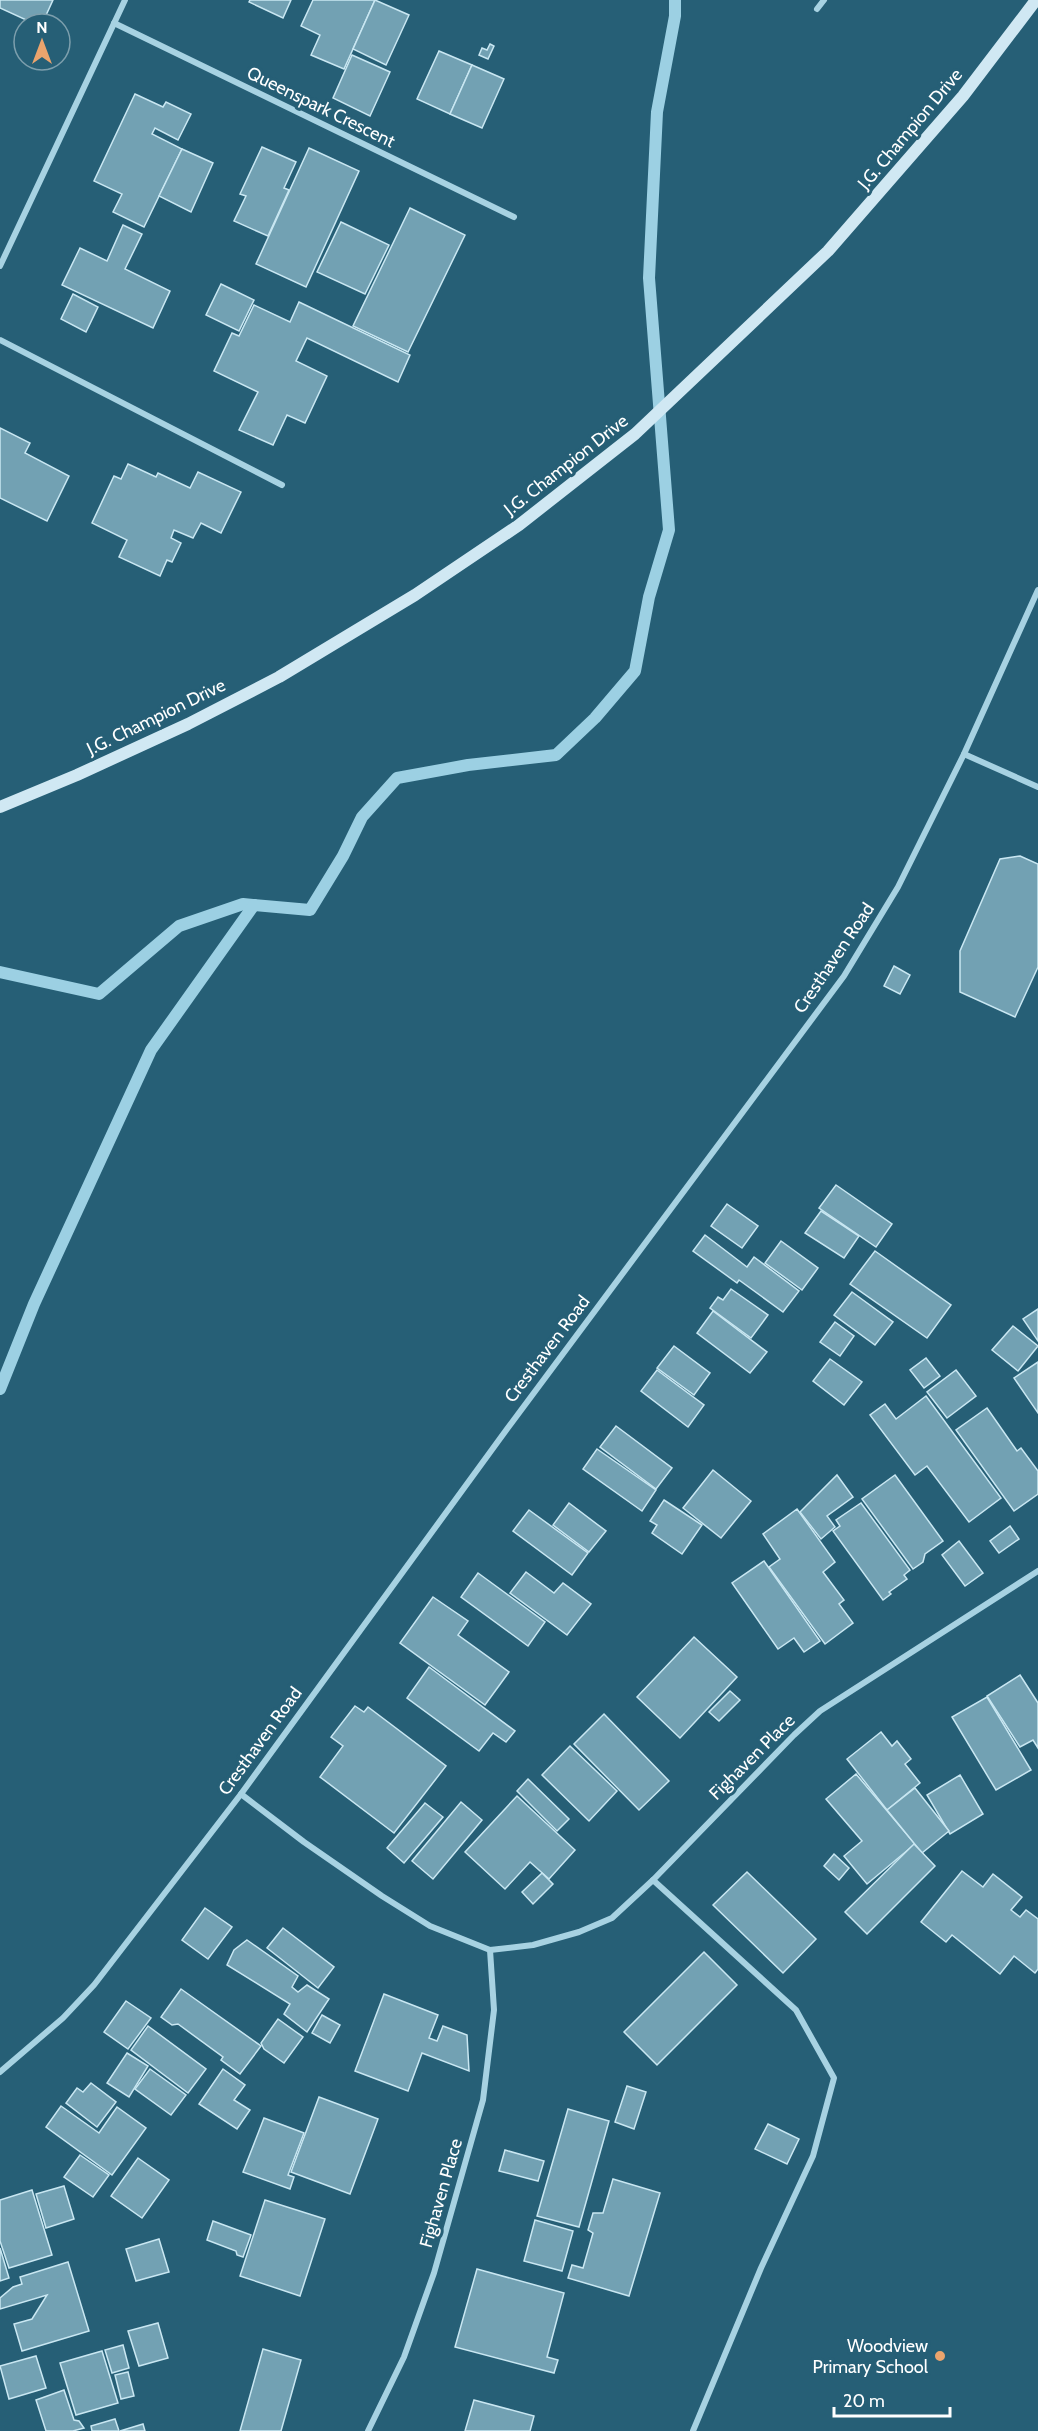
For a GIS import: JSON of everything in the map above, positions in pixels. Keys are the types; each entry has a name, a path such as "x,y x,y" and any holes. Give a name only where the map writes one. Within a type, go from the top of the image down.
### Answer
{"main road":[{"name":"J.G. Champion Drive","path":"0,807 77,775 188,724 279,677 416,595 491,544 635,434 828,251 901,170 963,96 1036,0"}],"street":[{"path":"0,266 125,0"},
{"path":"817,9 824,0"},
{"name":"Queenspark Crescent","path":"114,23 514,218"},
{"path":"0,340 282,485"},
{"name":"Cresthaven Road","path":"0,2072 63,2018 94,1985 240,1794 507,1429 844,976 898,887 964,754 1038,590"},
{"path":"964,754 1038,788"},
{"name":"Fighaven Place","path":"240,1794 304,1842 430,1926 490,1950 533,1945 612,1918 653,1880 820,1711 1038,1571"},
{"path":"653,1880 796,2010 834,2078 813,2156 761,2268 693,2431"},
{"name":"Fighaven Place","path":"368,2431 404,2357 434,2273 483,2100 494,2010 490,1950"}],"building":[{"path":"0,0 53,0 48,12 12,13 0,8"},
{"path":"250,0 291,0 283,18 249,2"},
{"path":"313,0 375,0 344,69 311,55 320,35 301,26"},
{"path":"375,0 409,15 386,65 353,49"},
{"path":"490,44 494,46 488,59 479,55 482,48 487,50"},
{"path":"439,51 472,65 450,114 417,99"},
{"path":"352,55 390,72 370,116 333,98"},
{"path":"472,65 504,79 482,128 450,114"},
{"path":"135,94 163,107 166,102 191,114 178,140 155,128 152,134 182,149 144,227 113,212 122,194 94,181"},
{"path":"262,147 296,162 284,188 289,190 268,236 234,221 246,196 240,194"},
{"path":"309,148 359,171 306,287 256,264"},
{"path":"182,149 213,163 191,212 159,196"},
{"path":"410,208 465,235 408,352 353,326"},
{"path":"341,222 389,245 365,294 317,272"},
{"path":"123,225 142,234 125,269 170,291 153,328 62,285 80,248 107,261"},
{"path":"221,284 254,300 239,331 206,315"},
{"path":"73,294 98,307 86,332 61,319"},
{"path":"299,302 410,355 398,382 307,338 296,361 327,376 305,423 287,415 273,445 239,430 258,392 214,371 232,333 239,336 254,305 290,322"},
{"path":"0,428 30,443 25,453 69,476 47,521 0,498"},
{"path":"128,464 156,477 158,473 190,488 198,472 241,492 221,533 201,523 193,538 174,530 171,538 181,543 172,562 167,560 160,576 119,557 127,540 92,523 114,476 121,479"},
{"path":"1020,856 1038,864 1038,967 1015,1017 960,992 960,951 1000,859"},
{"path":"894,966 910,975 900,994 884,986"},
{"path":"836,1185 892,1224 876,1247 819,1208"},
{"path":"727,1204 758,1226 742,1248 711,1226"},
{"path":"821,1211 859,1236 844,1258 805,1233"},
{"path":"705,1235 747,1267 754,1257 799,1291 783,1312 739,1280 737,1283 693,1251"},
{"path":"781,1241 818,1268 802,1290 765,1263"},
{"path":"875,1251 951,1305 927,1338 850,1284"},
{"path":"731,1289 768,1315 751,1338 710,1308 718,1297 723,1300"},
{"path":"852,1292 893,1322 875,1345 834,1315"},
{"path":"1038,1309 1038,1341 1023,1319"},
{"path":"713,1311 767,1352 750,1373 697,1333"},
{"path":"835,1322 854,1336 840,1356 820,1342"},
{"path":"1013,1326 1038,1346 1018,1371 992,1350"},
{"path":"674,1346 710,1373 694,1395 657,1368"},
{"path":"926,1358 940,1376 924,1388 910,1370"},
{"path":"830,1359 862,1382 844,1405 813,1381"},
{"path":"1038,1362 1038,1413 1014,1378"},
{"path":"657,1370 704,1405 688,1427 641,1391"},
{"path":"956,1370 976,1396 947,1418 927,1392"},
{"path":"926,1396 1001,1498 969,1522 927,1466 915,1475 870,1415 885,1404 896,1419"},
{"path":"987,1408 1017,1451 1021,1448 1038,1471 1038,1494 1014,1511 956,1430"},
{"path":"616,1426 672,1468 656,1489 600,1447"},
{"path":"597,1449 656,1490 642,1511 583,1469"},
{"path":"713,1470 751,1501 721,1538 683,1508"},
{"path":"837,1475 853,1497 827,1516 835,1527 821,1539 800,1512"},
{"path":"895,1475 943,1541 925,1554 923,1562 913,1569 862,1499"},
{"path":"664,1500 702,1525 682,1554 652,1533 657,1525 650,1521"},
{"path":"569,1503 606,1531 589,1552 553,1525"},
{"path":"861,1503 910,1570 904,1575 907,1579 889,1592 891,1594 883,1600 833,1531 840,1526 836,1520"},
{"path":"797,1509 835,1562 823,1572 844,1600 839,1604 853,1623 825,1644 769,1567 780,1559 763,1534"},
{"path":"529,1510 588,1553 572,1575 513,1531"},
{"path":"1010,1526 1019,1539 999,1553 990,1541"},
{"path":"959,1541 983,1573 965,1586 942,1555"},
{"path":"764,1561 820,1641 804,1652 794,1638 778,1649 732,1583"},
{"path":"526,1572 554,1593 563,1583 591,1604 567,1635 510,1593"},
{"path":"478,1573 545,1622 528,1646 461,1597"},
{"path":"433,1597 468,1621 458,1635 509,1672 485,1705 400,1643"},
{"path":"694,1637 737,1677 680,1738 637,1697"},
{"path":"429,1667 515,1731 506,1742 493,1733 479,1751 407,1698"},
{"path":"1020,1675 1038,1703 1038,1748 1033,1740 1020,1747 987,1696"},
{"path":"730,1691 740,1700 719,1721 709,1712"},
{"path":"987,1697 1031,1770 996,1790 952,1717"},
{"path":"355,1706 364,1712 368,1707 446,1766 394,1833 320,1777 343,1746 331,1737"},
{"path":"604,1714 669,1781 639,1810 574,1744"},
{"path":"881,1732 892,1746 897,1741 911,1759 905,1764 920,1783 887,1810 847,1759"},
{"path":"570,1746 617,1791 589,1821 542,1775"},
{"path":"856,1774 915,1844 867,1884 844,1856 862,1841 826,1799"},
{"path":"960,1775 983,1814 950,1834 927,1795"},
{"path":"528,1779 569,1819 557,1831 517,1791"},
{"path":"915,1788 949,1831 922,1853 887,1810"},
{"path":"517,1796 575,1850 549,1879 530,1862 505,1889 465,1852"},
{"path":"461,1802 482,1820 433,1879 412,1861"},
{"path":"425,1803 443,1817 404,1863 387,1848"},
{"path":"914,1844 935,1866 867,1934 845,1912"},
{"path":"834,1854 849,1868 839,1880 824,1866"},
{"path":"962,1871 983,1887 993,1874 1022,1897 1011,1910 1020,1917 1026,1910 1038,1919 1038,1969 1035,1973 1014,1956 1000,1974 952,1935 946,1942 921,1922"},
{"path":"747,1872 816,1939 783,1973 713,1905"},
{"path":"542,1873 553,1884 533,1904 522,1892"},
{"path":"205,1908 232,1927 208,1959 182,1940"},
{"path":"283,1928 334,1967 318,1988 267,1948"},
{"path":"247,1940 298,1976 292,1987 298,1992 307,1985 329,1999 307,2032 284,2014 290,2004 227,1965 234,1950"},
{"path":"704,1952 737,1985 657,2065 624,2032"},
{"path":"181,1989 261,2046 240,2074 221,2060 223,2057 178,2024 172,2025 161,2017"},
{"path":"384,1994 438,2015 429,2038 437,2041 443,2026 467,2035 469,2071 422,2053 408,2091 355,2071"},
{"path":"126,2001 151,2018 128,2049 104,2032"},
{"path":"322,2015 340,2025 330,2043 312,2033"},
{"path":"278,2019 303,2037 284,2063 264,2049 261,2043"},
{"path":"148,2026 206,2069 188,2093 131,2050"},
{"path":"127,2053 148,2066 129,2097 107,2083"},
{"path":"150,2069 186,2095 171,2115 135,2089"},
{"path":"223,2069 245,2085 234,2100 250,2110 237,2129 199,2104"},
{"path":"91,2083 116,2102 97,2127 66,2103 77,2088 83,2092"},
{"path":"627,2086 646,2092 634,2129 615,2122"},
{"path":"319,2097 378,2119 350,2194 291,2172"},
{"path":"61,2106 99,2133 117,2107 146,2128 112,2175 46,2127"},
{"path":"568,2109 609,2121 579,2227 537,2216"},
{"path":"264,2118 304,2133 288,2175 294,2177 290,2189 243,2172"},
{"path":"768,2124 799,2139 787,2164 755,2149"},
{"path":"505,2150 544,2161 538,2181 499,2171"},
{"path":"80,2155 109,2175 93,2197 64,2177"},
{"path":"138,2158 169,2180 142,2218 111,2196"},
{"path":"613,2179 660,2193 629,2296 568,2278 572,2265 583,2268 593,2233 588,2230 593,2213 603,2213"},
{"path":"64,2186 74,2219 46,2228 36,2194"},
{"path":"32,2190 52,2255 9,2268 0,2241 0,2200"},
{"path":"265,2200 325,2219 300,2296 240,2276"},
{"path":"535,2220 573,2231 562,2271 524,2261"},
{"path":"213,2221 251,2235 243,2257 237,2255 236,2251 207,2240"},
{"path":"159,2239 169,2272 136,2281 126,2249"},
{"path":"0,2248 9,2278 0,2281"},
{"path":"68,2262 89,2331 22,2351 14,2324 32,2319 47,2295 0,2309 0,2298 13,2287 22,2284 20,2277"},
{"path":"477,2269 564,2293 547,2357 558,2360 554,2373 455,2347"},
{"path":"158,2323 168,2358 139,2366 128,2331"},
{"path":"123,2345 129,2368 112,2373 105,2350"},
{"path":"263,2349 301,2360 281,2431 240,2431"},
{"path":"102,2351 118,2403 76,2415 60,2363"},
{"path":"36,2356 46,2388 9,2399 0,2366"},
{"path":"128,2372 134,2396 121,2399 115,2375"},
{"path":"64,2390 74,2420 79,2421 84,2428 73,2431 46,2431 36,2400"},
{"path":"474,2400 534,2416 530,2431 465,2431"},
{"path":"115,2419 119,2431 92,2431 91,2426"},
{"path":"143,2424 145,2431 120,2431"}],"waterway":[{"path":"0,972 99,994 179,926 243,904 310,910 343,856 362,817 397,778 468,765 556,755 595,718 635,671 649,597 669,530 649,278 657,112 675,16 675,0"},
{"path":"0,1389 34,1304 151,1050 254,905"}],"place":[{"name":"Woodview Primary School","path":"940,2356"}]}
